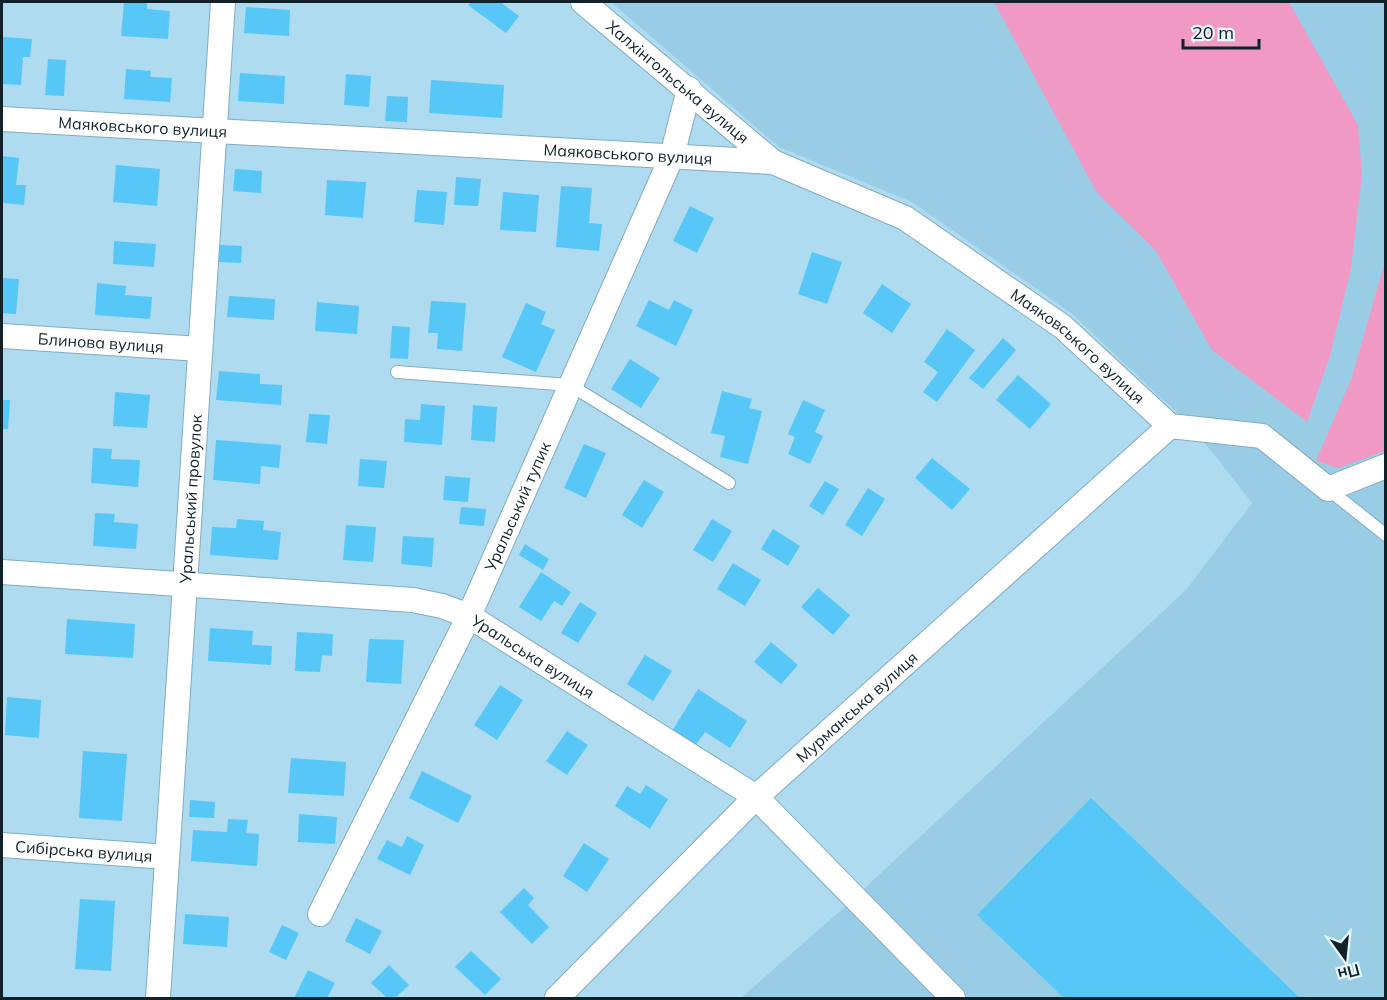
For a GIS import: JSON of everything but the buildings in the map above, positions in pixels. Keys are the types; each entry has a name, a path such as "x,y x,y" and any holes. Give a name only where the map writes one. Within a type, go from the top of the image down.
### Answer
{"street":[{"name":"Уральський провулок","path":"158,999 223,2"},
{"name":"Халхінгольська вулиця","path":"583,2 773,162"},
{"name":"Уральський тупик","path":"320,914 469,616 672,156 689,89"},
{"name":"Маяковського вулиця","path":"2,119 773,162 905,218 1063,327 1170,426"},
{"name":"Блинова вулиця","path":"2,336 200,349"},
{"path":"1170,426 1262,436 1328,489 1386,466"},
{"name":"Мурманська вулиця","path":"557,999 756,797 1170,426"},
{"name":"Уральська вулиця","path":"2,572 413,600 442,606 469,616 756,797 952,999"},
{"name":"Сибірська вулиця","path":"2,845 167,857"}],"lane":[{"path":"397,372 570,385 729,483"},
{"path":"1328,489 1386,535"}],"shaded area":[{"path":"611,2 1385,2 1385,998 741,998 841,910 1186,590 1252,503 1193,428 1071,313 912,202 779,147"},
{"path":"994,2 1289,2 1358,125 1362,175 1351,268 1330,356 1307,422 1212,350 1156,251 1097,193"},
{"path":"1385,261 1385,451 1338,468 1316,461 1352,377"}]}
